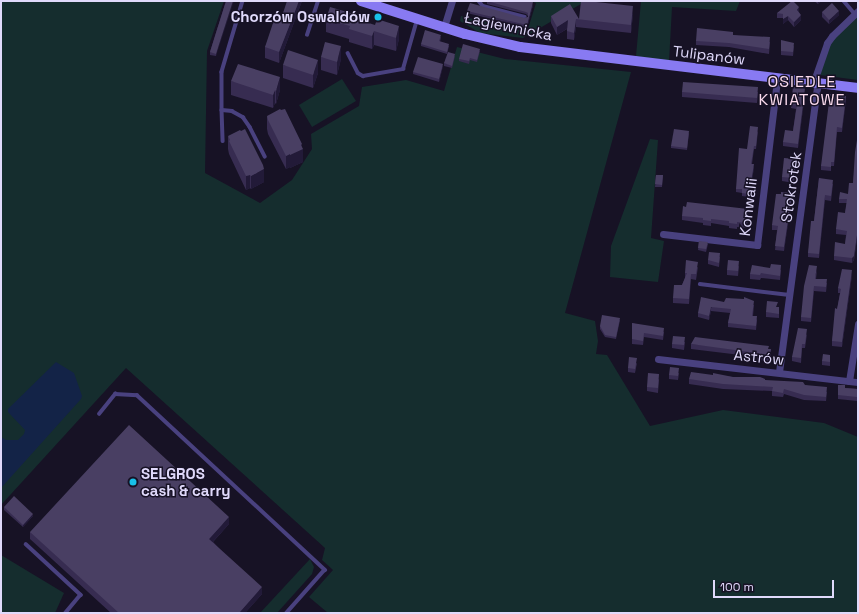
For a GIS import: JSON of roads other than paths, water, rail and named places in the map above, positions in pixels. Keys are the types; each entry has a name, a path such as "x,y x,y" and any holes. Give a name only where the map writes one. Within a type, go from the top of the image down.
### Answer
{"street":[{"name":"Łagiewnicka","path":"361,1 498,42 556,52"},
{"path":"444,27 452,1"},
{"name":"Stokrotek","path":"779,372 817,88 815,78 827,43 832,36 857,13"},
{"name":"Tulipanów","path":"556,52 858,88"},
{"name":"Konwalii","path":"663,234 757,245 777,79"},
{"path":"849,381 858,324"},
{"name":"Astrów","path":"658,359 858,382"}],"lane":[{"path":"223,141 222,72 243,1"},
{"path":"307,35 318,1"},
{"path":"480,1 483,6 526,17"},
{"path":"844,1 857,13"},
{"path":"348,53 358,73 363,76 403,69 417,19"},
{"path":"222,110 232,111 242,117 250,127 265,156"},
{"path":"700,284 789,295"},
{"path":"99,414 115,394 137,396 325,570 287,613"},
{"path":"26,544 81,595 66,613"}],"water":[{"path":"56,362 74,373 82,396 81,399 1,488 1,437 6,440 18,440 24,434 25,430 8,412 8,409"}],"place":[{"name":"Chorzów Oswaldów","path":"378,17"},
{"name":"SELGROS cash & carry","path":"133,482"}],"district":[{"name":"OSIEDLE KWIATOWE","path":"802,91"}]}
